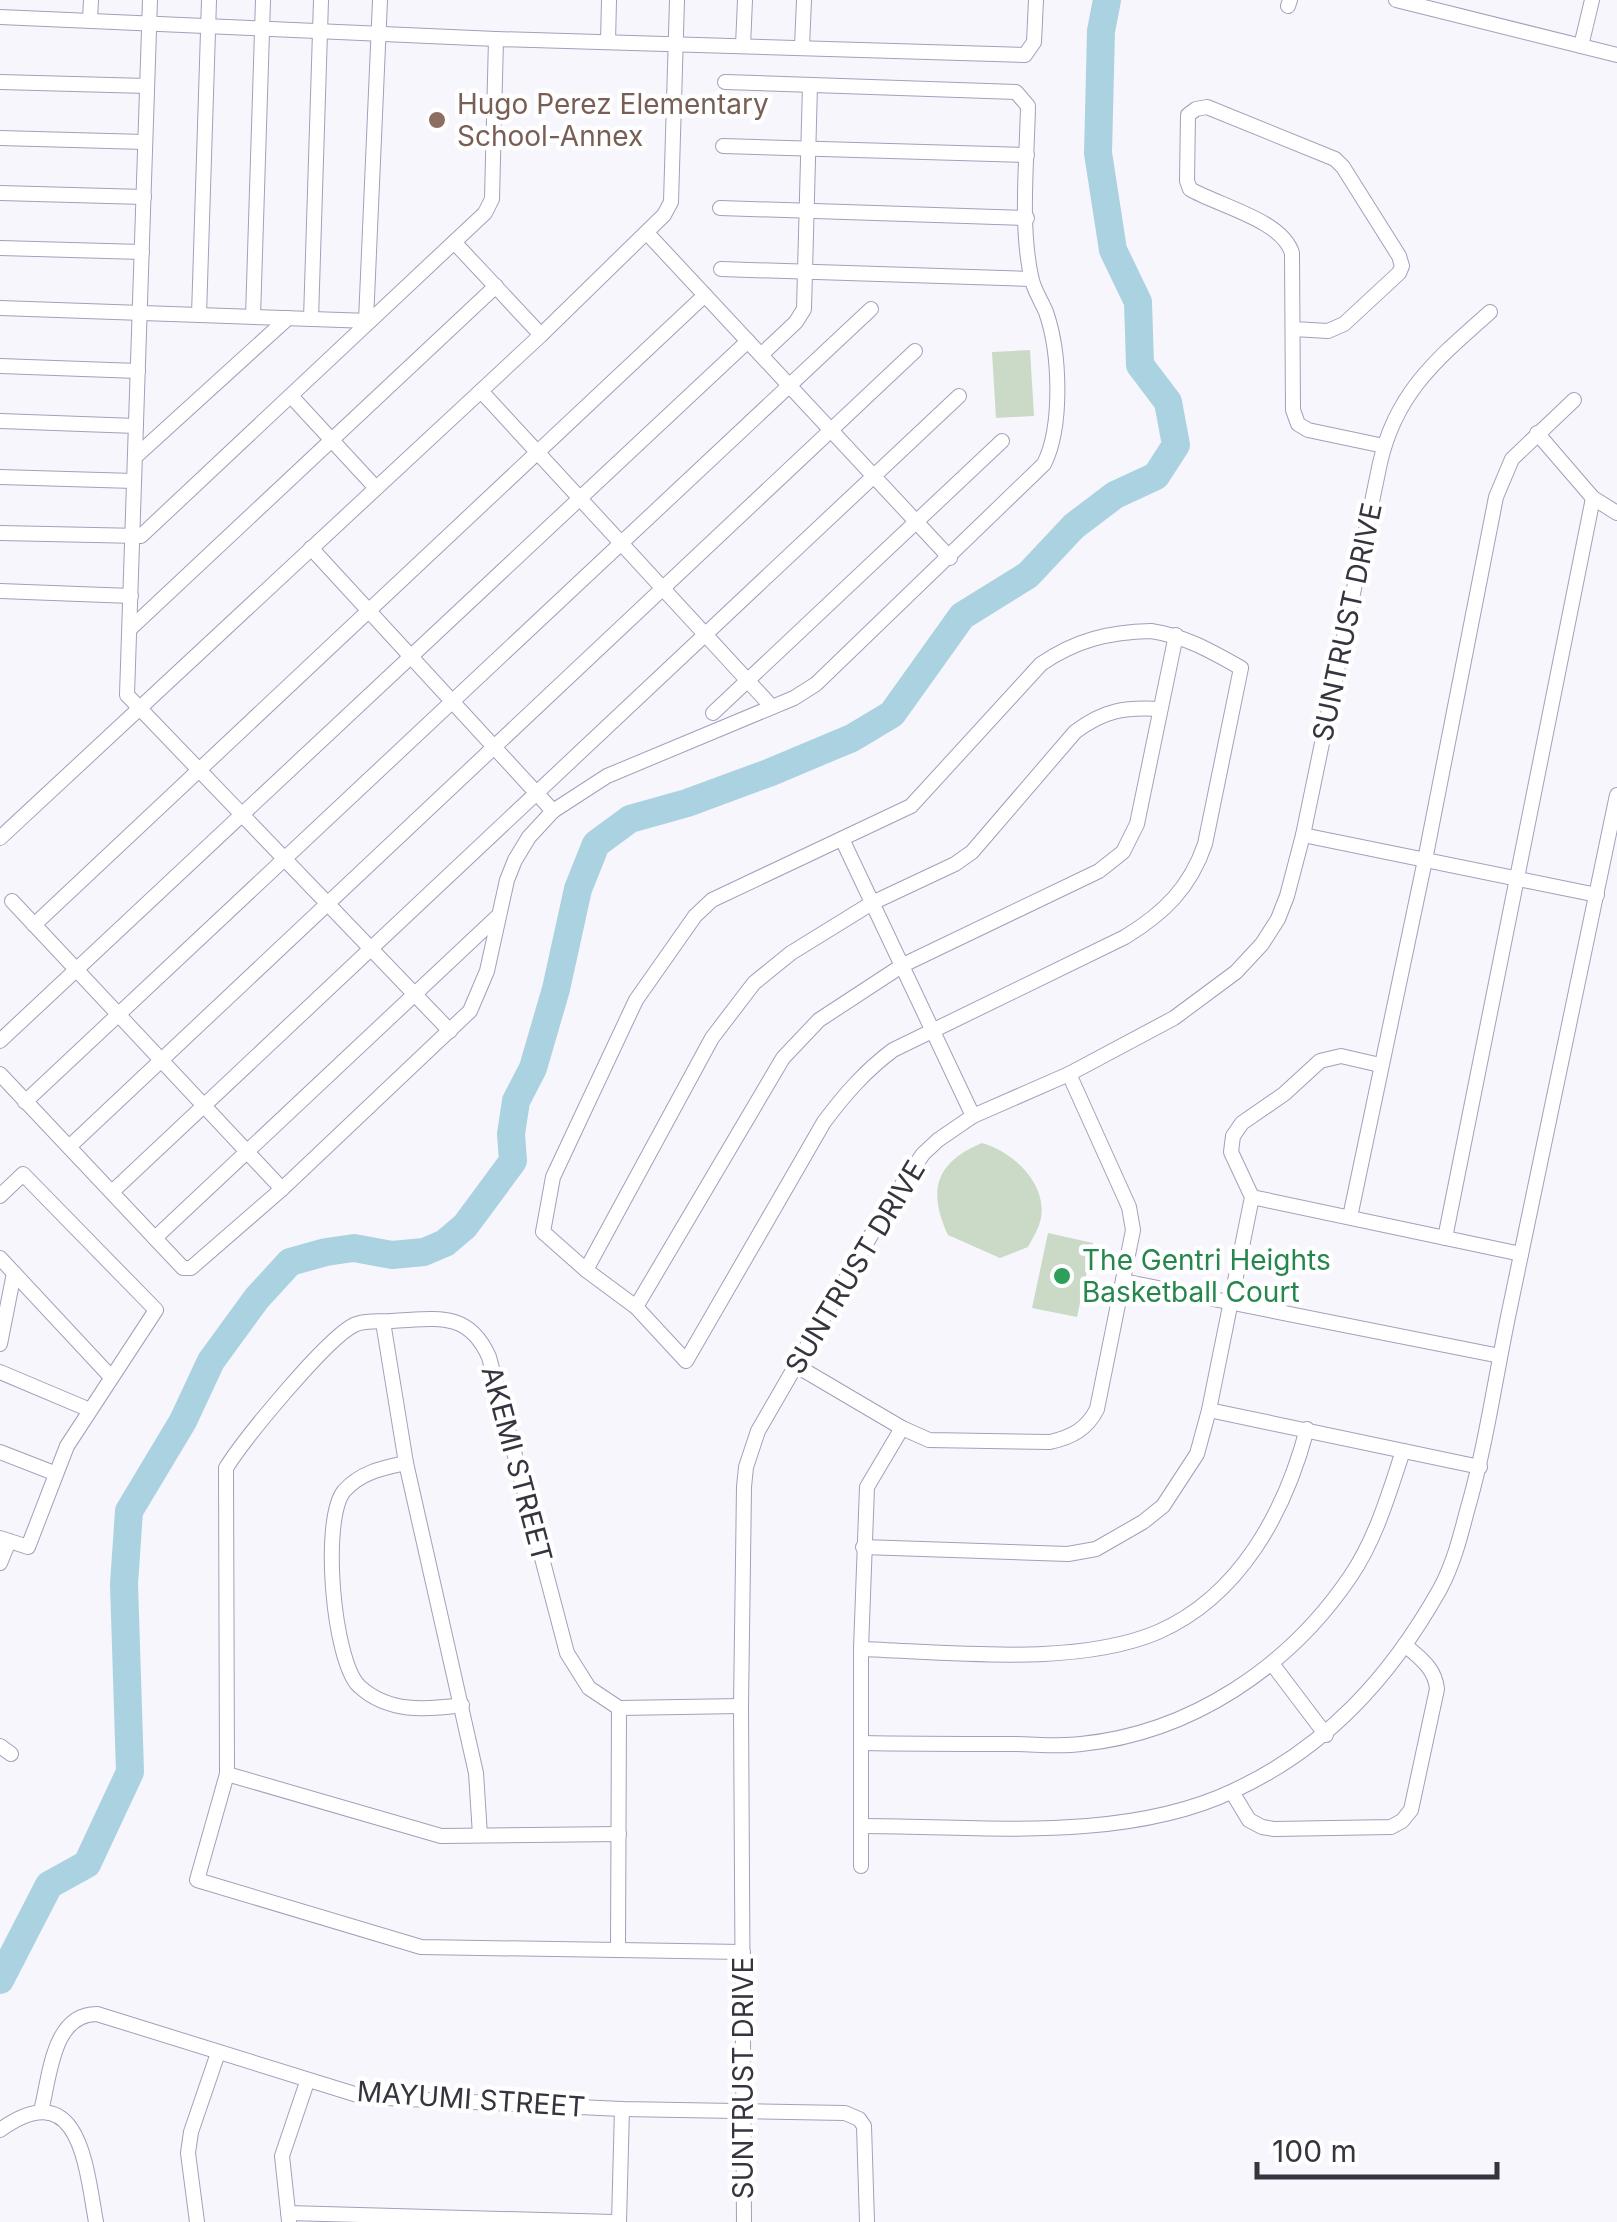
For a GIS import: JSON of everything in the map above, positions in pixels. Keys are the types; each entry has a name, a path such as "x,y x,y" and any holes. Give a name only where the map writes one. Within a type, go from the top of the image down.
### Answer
{"street":[{"path":"36,0 36,18"},
{"path":"90,0 90,20"},
{"path":"150,0 128,695 450,1031"},
{"path":"199,315 209,0"},
{"path":"253,317 263,0"},
{"path":"311,319 321,0"},
{"path":"368,321 380,0"},
{"path":"608,42 609,0"},
{"path":"0,838 664,216 671,202 677,0"},
{"path":"743,46 744,0"},
{"path":"802,48 804,0"},
{"path":"0,17 496,38 1025,54 1032,50 1034,42 1036,0"},
{"path":"1396,0 1617,55"},
{"path":"1581,46 1592,0"},
{"path":"0,533 141,536 485,213 492,199 496,38"},
{"path":"0,82 147,86"},
{"path":"0,1074 183,1268 190,1268 282,1190 470,1011 479,995 516,860 529,837 553,811 608,776 772,707 816,684 1034,477 1050,452 1058,401 1047,314 1031,278 1028,106 1016,92 725,82"},
{"path":"761,355 800,316 805,302 810,86"},
{"path":"1294,329 1328,331 1357,315 1399,273 1399,256 1335,159 1207,107 1196,109 1188,115 1190,189 1264,224 1289,242 1293,410 1298,424 1308,430 1384,446"},
{"path":"0,138 145,142"},
{"path":"723,146 1027,155"},
{"path":"0,193 144,197"},
{"path":"720,208 1027,218"},
{"path":"648,233 950,558"},
{"path":"454,242 541,334"},
{"path":"0,248 142,252"},
{"path":"721,269 1031,278"},
{"path":"130,628 496,286"},
{"path":"34,925 705,295"},
{"path":"0,308 368,321"},
{"path":"25,1102 871,308"},
{"name":"SUNTRUST DRIVE","path":"744,2222 741,1706 746,1466 758,1432 910,1171 938,1140 974,1116 1070,1074 1174,1018 1236,972 1262,944 1288,896 1303,836 1384,446 1412,388 1490,312"},
{"path":"135,457 288,318"},
{"path":"0,1041 748,341"},
{"path":"69,1147 916,351"},
{"path":"0,366 138,371"},
{"path":"481,391 772,707"},
{"path":"291,396 376,488"},
{"path":"112,1192 958,396"},
{"path":"1350,1217 1496,497 1512,459 1574,400"},
{"path":"0,422 136,426"},
{"path":"1537,433 1593,498 1617,512"},
{"path":"713,713 1002,441"},
{"path":"0,477 134,481"},
{"path":"1445,1238 1593,498"},
{"path":"311,548 553,811"},
{"path":"0,592 131,596"},
{"path":"1123,632 1176,635 1240,668 1205,844 1196,869 1166,910 1138,930 893,1050 872,1066 846,1092 817,1135 686,1361 636,1307 543,1232 553,1176 636,1000 694,916 712,900 842,839 892,817 926,793 1025,679 1062,650 1088,639 1123,632"},
{"path":"636,1307 783,1058 832,1010 902,965 1114,862 1137,824 1176,635"},
{"path":"586,1270 712,1038 754,983 781,960 872,902 955,864 972,852 1075,732 1091,720 1124,707 1160,709"},
{"path":"861,1826 1070,1827 1133,1819 1194,1805 1232,1792 1326,1735 1404,1645 1441,1587 1480,1467 1520,1254 1617,796"},
{"path":"1303,836 1597,895"},
{"path":"842,839 974,1116"},
{"path":"12,901 282,1190"},
{"path":"156,1238 499,915"},
{"path":"863,1548 1035,1555 1096,1549 1121,1538 1164,1506 1197,1454 1252,1197 1232,1152 1233,1136 1242,1123 1284,1094 1320,1061 1341,1056 1380,1064"},
{"path":"795,1365 929,1440 1050,1442 1082,1429 1097,1409 1133,1230 1130,1207 1070,1074"},
{"path":"0,1196 23,1174 156,1310 66,1446 28,1547 4,1539 0,1562"},
{"path":"1252,1197 1520,1254"},
{"path":"0,1258 112,1377"},
{"path":"0,1344 14,1273"},
{"path":"1123,1281 1500,1356"},
{"name":"AKEMI STREET","path":"618,1950 421,1947 197,1880 228,1774 226,1468 240,1444 335,1340 356,1323 439,1318 459,1322 480,1336 490,1357 568,1653 589,1688 620,1708"},
{"path":"383,1322 406,1463 476,1772 480,1835"},
{"path":"0,1372 90,1410"},
{"path":"1209,1410 1480,1467"},
{"path":"861,1866 860,1649 867,1486 902,1428"},
{"path":"860,1649 1027,1654 1088,1650 1157,1632 1224,1586 1252,1553 1275,1519 1294,1477 1307,1429"},
{"path":"860,1743 1080,1744 1142,1733 1199,1710 1273,1665 1308,1632 1352,1574 1382,1515 1403,1451"},
{"path":"0,1452 54,1473"},
{"path":"406,1463 370,1470 344,1492 333,1515 330,1540 342,1653 358,1685 385,1702 417,1711 462,1704"},
{"path":"1232,1792 1249,1820 1274,1829 1391,1828 1402,1821 1410,1810 1437,1689 1430,1667 1404,1645"},
{"path":"1273,1665 1326,1735"},
{"path":"741,1706 620,1708 618,1950 743,1952"},
{"path":"228,1774 441,1836 619,1834"},
{"name":"MAYUMI STREET","path":"41,2111 58,2042 74,2020 84,2014 98,2014 364,2097 845,2113 859,2120 866,2134 867,2222"},
{"path":"197,2222 188,2153 218,2054"},
{"path":"307,2082 282,2156 289,2217 617,2222 622,2108"},
{"path":"0,2130 19,2116 41,2111 58,2118 77,2134 96,2222"}],"green space":[{"path":"1030,350 1034,416 996,418 992,352"},
{"path":"982,1143 1005,1153 1025,1170 1039,1193 1041,1205 1040,1222 1028,1247 1000,1258 948,1235 938,1204 937,1191 945,1169 954,1159"},
{"name":"The Gentri Heights Basketball Court","path":"1048,1233 1093,1243 1077,1317 1032,1308"}],"waterway":[{"path":"0,1980 49,1885 87,1864 130,1772 124,1584 129,1511 183,1421 211,1361 257,1298 290,1262 354,1248 392,1255 424,1252 445,1243 465,1226 513,1161 511,1134 516,1101 533,1068 556,989 578,889 596,844 630,819 771,772 852,738 892,714 962,616 1028,575 1074,526 1115,495 1156,476 1176,445 1168,402 1140,365 1138,302 1113,250 1098,153 1101,31 1107,0"}],"place":[{"name":"Hugo Perez Elementary School-Annex","path":"437,120"},
{"name":"The Gentri Heights Basketball Court","path":"1062,1276"}]}
